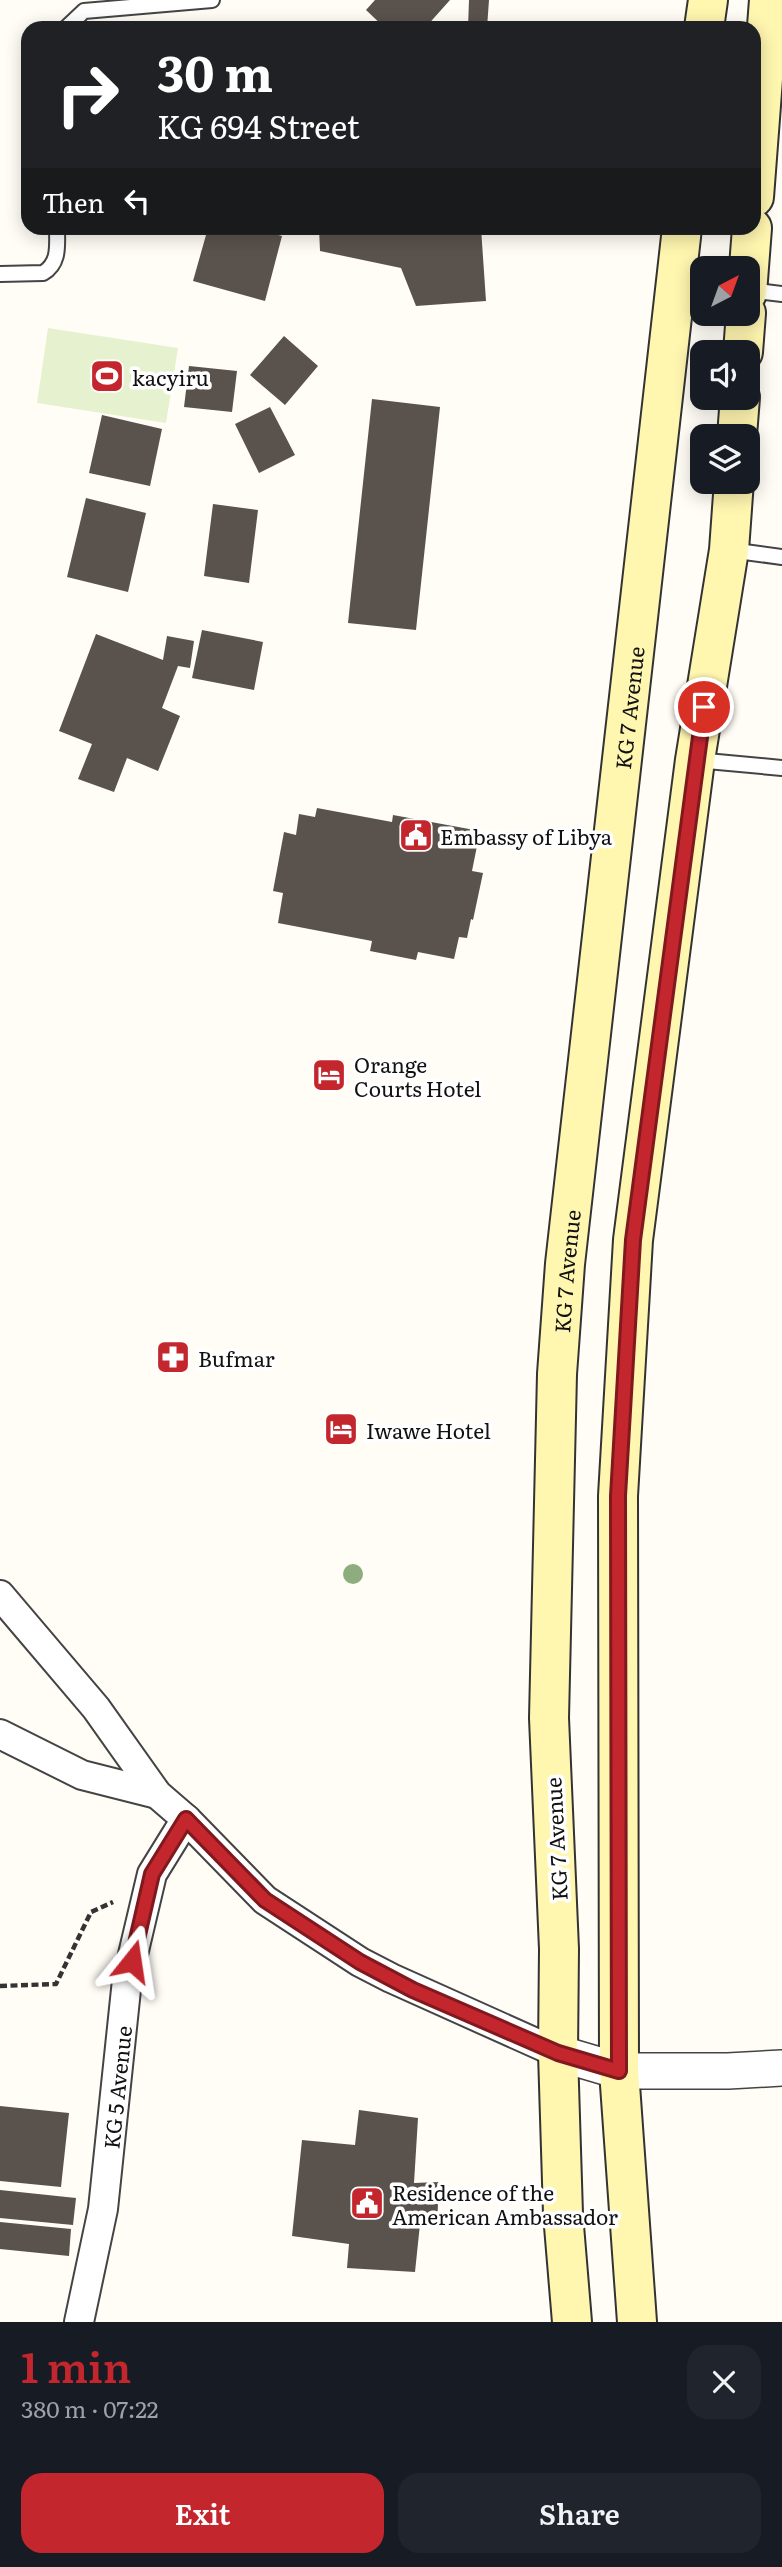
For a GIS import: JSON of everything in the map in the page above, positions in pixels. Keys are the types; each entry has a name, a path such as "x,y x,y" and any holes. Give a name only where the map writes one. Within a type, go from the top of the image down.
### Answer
{"main road":[{"path":"705,21 708,0"},
{"path":"761,105 769,0"},
{"name":"KG 7 Avenue","path":"572,2322 563,2214 558,2053 559,1949 549,1718 557,1374 562,1305 681,235"},
{"path":"750,256 751,235"},
{"path":"637,2322 619,2071 618,1496 633,1240 695,760 729,550 733,494"}],"street":[{"path":"0,1595 96,1708 157,1794 186,1819 265,1900 360,1962 413,1990 558,2053 619,2071 782,2068"},
{"path":"0,1734 82,1775 157,1794"},
{"name":"KG 5 Avenue","path":"79,2322 103,2209 127,1980 152,1874 186,1819"}],"lane":[{"path":"73,21 84,11 212,0"},
{"path":"0,274 48,271 55,261 57,235"},
{"path":"760,292 782,294"},
{"path":"729,550 782,557"},
{"path":"695,760 782,768"}],"path":[{"path":"0,1986 56,1984 91,1912 122,1899 152,1874"}],"green space":[{"name":"kacyiru","path":"48,328 178,348 166,423 37,403"}],"building":[{"path":"375,0 450,0 431,21 378,21 366,10"},
{"path":"469,0 489,0 488,21 468,21"},
{"path":"206,235 282,236 265,301 193,281"},
{"path":"319,235 481,235 486,301 416,306 401,268 320,251"},
{"path":"284,336 318,366 285,405 250,375"},
{"path":"189,366 237,371 232,412 184,407"},
{"path":"372,399 440,407 416,630 348,623"},
{"path":"270,407 295,455 259,473 235,424"},
{"path":"102,415 162,429 150,486 89,473"},
{"path":"86,498 146,513 128,592 67,577"},
{"path":"213,504 258,510 249,583 204,576"},
{"path":"202,630 263,642 254,690 192,678"},
{"path":"96,634 163,660 167,636 194,641 190,668 178,666 162,708 180,716 158,771 127,758 114,792 78,779 92,744 59,731"},
{"path":"317,808 392,822 393,815 480,831 472,871 483,873 467,938 459,937 454,959 418,952 416,960 370,951 372,941 278,923 283,893 273,891 284,832 296,835 299,814 315,817"},
{"path":"0,2106 69,2113 61,2187 0,2181"},
{"name":"Residence of the American Ambassador","path":"359,2110 418,2118 414,2183 439,2182 437,2226 420,2224 415,2272 347,2268 349,2244 292,2236 302,2140 355,2145"},
{"path":"0,2190 76,2198 73,2225 0,2218"},
{"path":"0,2222 71,2229 69,2256 0,2249"}],"place":[{"name":"kacyiru","path":"107,376"},
{"name":"Embassy of Libya","path":"416,835"},
{"name":"Orange Courts Hotel","path":"329,1075"},
{"name":"Bufmar","path":"173,1357"},
{"name":"Iwawe Hotel","path":"341,1429"},
{"name":"Residence of the American Ambassador","path":"367,2203"}],"route":[{"path":"132,1961 152,1874 186,1819 265,1900 360,1962 413,1990 558,2053 619,2071 618,1496 633,1240 704,707"}]}
